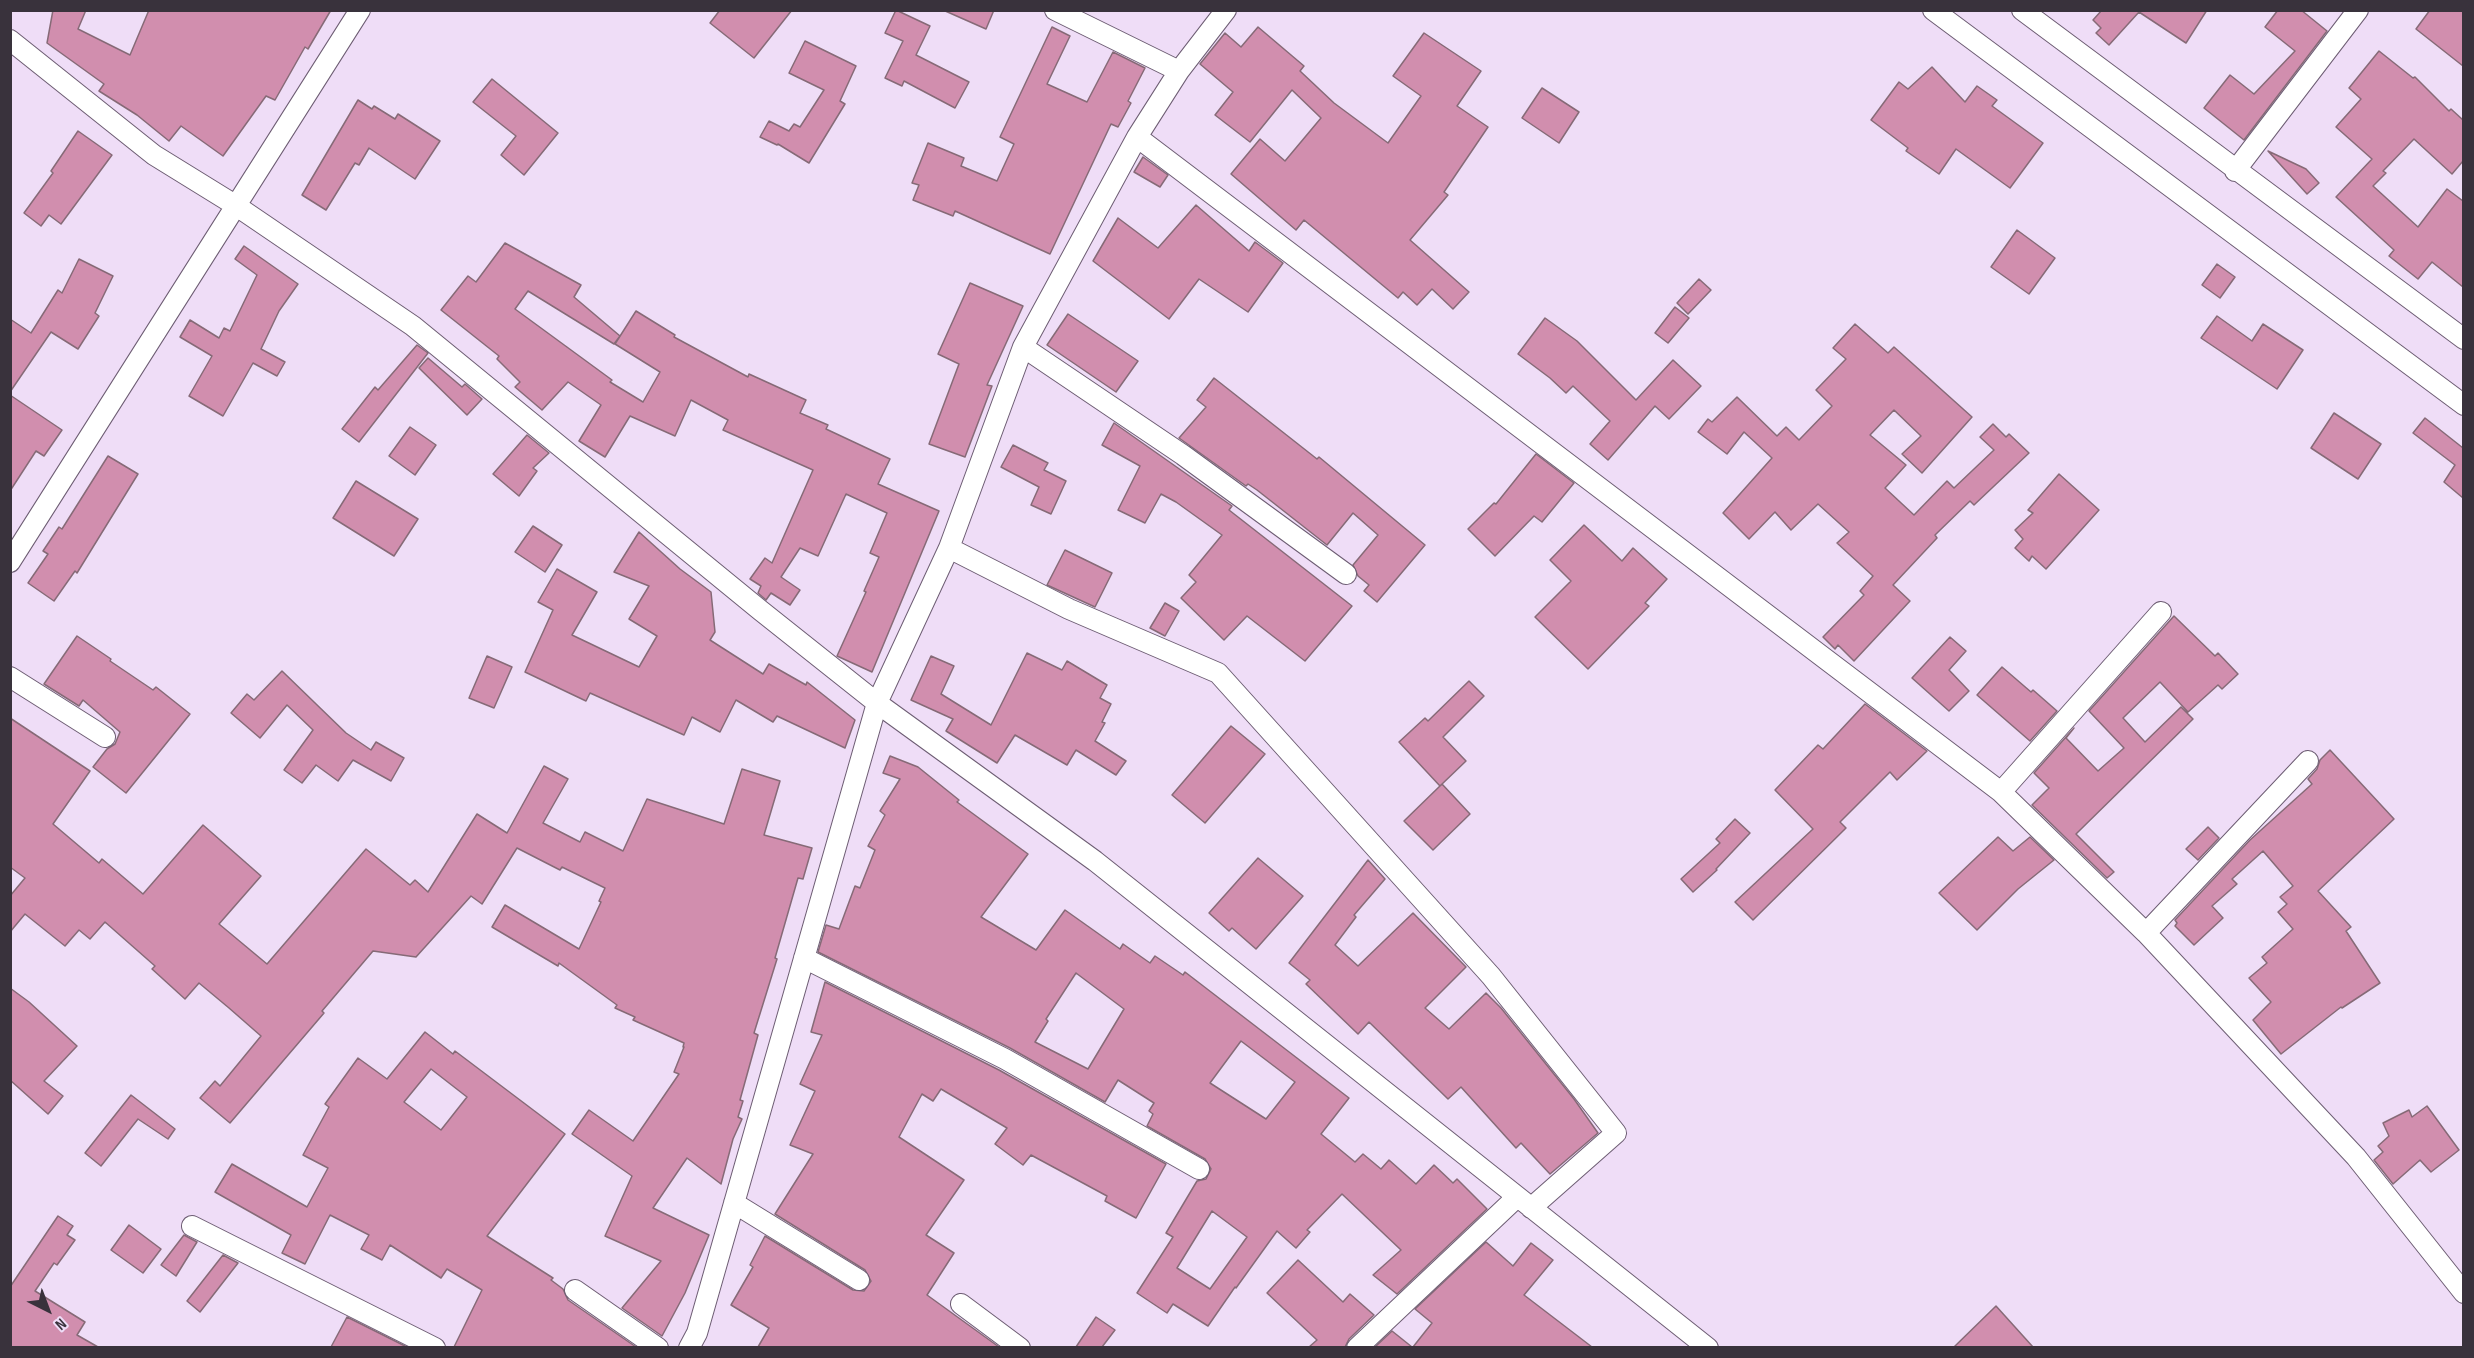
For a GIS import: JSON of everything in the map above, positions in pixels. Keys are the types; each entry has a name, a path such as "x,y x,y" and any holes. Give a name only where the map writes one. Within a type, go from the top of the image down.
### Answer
{"street":[{"path":"10,562 360,10"},
{"path":"1055,10 1179,71"},
{"path":"689,1347 697,1333 877,703 949,548 1023,347 1137,137 1179,71 1226,10"},
{"path":"1933,10 2463,405"},
{"path":"2022,10 2463,339"},
{"path":"2235,171 2358,10"},
{"path":"10,40 154,154 236,205 413,326 877,703 1095,861 1708,1347"},
{"path":"1137,137 2001,792 2146,933 2356,1157 2463,1293"},
{"path":"1023,347 1184,454 1346,574"},
{"path":"949,548 1069,609 1218,673 1491,976 1616,1133 1524,1203 1358,1347"},
{"path":"2001,792 2161,612"},
{"path":"10,677 105,737"},
{"path":"2146,933 2308,761"},
{"path":"804,958 1005,1059 1199,1169"},
{"path":"734,1203 859,1280"},
{"path":"192,1226 435,1347"},
{"path":"575,1290 658,1347"},
{"path":"961,1304 1020,1347"}],"building":[{"path":"53,10 86,10 78,29 130,55 149,10 331,10 308,49 305,47 275,100 266,96 223,156 181,126 169,141 137,115 99,91 104,84 47,43"},
{"path":"720,10 792,10 754,58 710,23"},
{"path":"896,10 930,26 916,55 969,82 955,108 904,81 902,86 885,78 903,41 885,33"},
{"path":"943,10 994,10 986,29"},
{"path":"2102,10 2207,10 2186,43 2139,12 2109,45 2096,33 2101,28 2093,20"},
{"path":"2278,10 2301,10 2327,31 2244,140 2204,108 2230,75 2254,94 2295,51 2265,27"},
{"path":"2430,10 2463,10 2463,66 2416,29"},
{"path":"1052,27 1070,36 1047,84 1087,102 1113,52 1145,68 1128,101 1131,103 1118,127 1111,124 1050,254 955,211 953,216 913,200 919,185 912,183 928,143 964,158 961,166 997,181 1014,144 1000,137"},
{"path":"1258,27 1304,66 1300,71 1334,103 1388,143 1421,96 1393,76 1424,33 1481,71 1457,106 1488,127 1444,192 1448,195 1410,240 1469,292 1453,309 1432,289 1417,305 1403,292 1398,298 1304,220 1296,230 1231,174 1260,139 1285,161 1321,118 1292,90 1250,142 1215,115 1233,92 1200,64 1225,33 1241,47"},
{"path":"805,41 856,66 840,101 845,104 809,163 778,144 760,137 769,121 789,131 794,124 800,127 824,90 789,73"},
{"path":"2379,51 2413,78 2415,77 2449,111 2451,109 2463,120 2463,161 2452,174 2414,139 2383,171 2386,173 2373,186 2418,227 2447,189 2463,201 2463,287 2432,262 2418,279 2389,256 2394,250 2336,197 2372,159 2336,127 2361,99 2349,88"},
{"path":"1932,67 1965,102 1977,86 1997,100 1992,106 2043,143 2010,188 1956,149 1939,174 1906,151 1908,148 1871,120 1899,82 1908,89"},
{"path":"492,79 558,133 524,175 501,155 516,136 473,102"},
{"path":"1542,88 1579,112 1559,143 1522,118"},
{"path":"358,100 372,109 374,106 395,119 398,114 440,141 415,179 369,148 359,165 355,163 326,210 302,195"},
{"path":"78,131 112,155 61,224 49,215 41,226 24,213 53,173 51,171"},
{"path":"2268,151 2306,169 2319,183 2307,194"},
{"path":"1143,157 1168,175 1160,187 1134,172"},
{"path":"1196,205 1249,251 1255,242 1283,263 1248,312 1199,279 1169,319 1093,261 1118,218 1158,248"},
{"path":"2017,230 2055,258 2029,294 1991,267"},
{"path":"505,243 581,285 574,297 620,336 614,344 528,291 515,309 612,380 610,382 643,402 660,372 615,344 636,311 675,335 674,337 748,377 749,374 806,400 800,413 828,425 826,429 890,459 878,484 939,511 872,672 837,656 879,557 870,553 887,513 846,494 818,556 800,548 781,577 800,590 790,605 771,593 766,600 758,593 761,586 750,579 765,558 772,563 813,470 723,430 728,420 691,400 675,436 630,416 605,457 579,441 601,405 568,382 542,410 515,387 520,382 497,359 499,356 441,310 468,276 476,282"},
{"path":"244,246 298,284 279,311 261,349 285,362 277,376 253,363 223,416 189,396 212,356 180,337 190,320 219,338 224,328 230,331 257,275 235,259"},
{"path":"79,259 113,276 95,313 99,316 78,349 51,332 10,392 10,319 31,333 58,290 62,293"},
{"path":"2217,264 2235,277 2220,298 2202,285"},
{"path":"1699,279 1711,290 1688,314 1677,303"},
{"path":"970,283 1023,306 987,385 992,386 965,457 929,444 959,364 938,354"},
{"path":"1675,307 1689,318 1668,343 1655,333"},
{"path":"1068,314 1138,361 1116,392 1047,345"},
{"path":"2217,316 2252,341 2263,324 2303,350 2277,389 2201,338"},
{"path":"1545,318 1577,341 1636,400 1673,360 1701,386 1669,419 1655,406 1608,460 1590,444 1610,421 1573,386 1566,393 1518,354"},
{"path":"1855,324 1888,353 1894,347 1972,417 1922,473 1902,454 1921,436 1894,410 1870,435 1906,465 1885,488 1914,515 1947,481 1954,488 1994,450 1980,437 1993,424 2006,437 2009,434 2029,453 1974,505 1970,501 1935,535 1937,538 1893,585 1910,601 1854,661 1838,645 1835,649 1823,637 1864,595 1860,591 1873,576 1837,543 1849,532 1818,504 1791,530 1775,512 1749,539 1723,513 1772,458 1744,432 1727,454 1698,432 1708,419 1712,422 1737,397 1777,436 1786,427 1799,440 1832,406 1816,390 1846,359 1833,348"},
{"path":"417,345 428,353 359,442 342,429 375,387 378,390"},
{"path":"428,358 462,387 465,384 482,399 467,415 419,368"},
{"path":"1214,378 1317,459 1319,457 1425,545 1377,602 1364,591 1369,585 1358,576 1353,565 1378,535 1353,513 1327,545 1257,490 1248,484 1246,486 1179,438 1206,407 1197,400"},
{"path":"10,395 62,430 44,456 36,451 10,491"},
{"path":"2334,413 2381,444 2358,479 2311,448"},
{"path":"2425,418 2463,448 2463,498 2444,482 2455,465 2413,433"},
{"path":"1114,423 1232,506 1229,510 1352,606 1305,661 1247,616 1224,640 1181,598 1196,582 1189,575 1222,535 1161,494 1145,523 1118,510 1140,466 1102,445"},
{"path":"410,427 436,445 415,475 389,456"},
{"path":"527,435 549,453 533,468 537,471 519,496 493,474"},
{"path":"1013,445 1048,463 1044,470 1066,481 1051,514 1031,505 1039,487 1001,467"},
{"path":"1536,454 1574,483 1542,522 1534,516 1495,556 1468,529 1494,503 1496,504"},
{"path":"108,456 138,474 77,573 75,571 54,601 28,583 48,554 43,551 59,527 62,529"},
{"path":"2059,474 2099,510 2046,569 2032,556 2029,561 2015,548 2023,539 2015,530 2033,513 2028,510"},
{"path":"356,481 418,519 394,556 333,518"},
{"path":"1584,525 1622,561 1633,548 1667,579 1645,603 1649,606 1588,669 1535,617 1571,581 1550,560"},
{"path":"533,526 562,545 545,572 515,552"},
{"path":"639,532 680,569 711,592 715,632 710,640 763,674 769,664 806,685 807,682 855,720 845,748 777,716 773,722 736,700 720,732 692,717 684,735 590,693 586,701 525,672 553,610 538,602 557,569 597,592 572,635 639,667 657,636 629,619 649,586 614,572"},
{"path":"1065,550 1112,573 1095,607 1047,585"},
{"path":"1165,603 1179,611 1165,636 1150,628"},
{"path":"2174,616 2215,656 2218,653 2238,674 2222,689 2218,685 2188,712 2160,682 2123,718 2145,742 2181,707 2193,719 2076,834 2114,872 2107,878 2032,805 2049,788 2034,773 2074,728 2066,738 2098,771 2124,748 2089,711"},
{"path":"77,636 153,690 156,687 190,714 126,793 93,767 107,749 115,744 120,732 83,700 79,706 44,684"},
{"path":"1950,637 1966,651 1949,670 1969,691 1949,711 1912,678"},
{"path":"1027,653 1062,670 1067,661 1107,685 1100,698 1111,704 1102,722 1105,723 1095,741 1126,761 1116,775 1076,750 1067,765 1015,735 997,763 946,731 953,719 911,700 931,656 954,666 941,694 991,725"},
{"path":"487,656 512,667 494,708 469,698"},
{"path":"2002,667 2057,711 2030,741 1977,695"},
{"path":"282,671 346,733 371,750 376,742 404,758 391,781 353,760 338,781 316,765 302,783 284,770 313,730 287,705 260,738 231,713 247,694 254,700"},
{"path":"1469,681 1484,696 1443,737 1466,761 1440,786 1399,742 1425,718 1428,721"},
{"path":"1865,704 1927,751 1897,780 1890,772 1840,822 1846,828 1753,920 1735,902 1813,829 1775,790 1818,745 1823,749"},
{"path":"10,718 90,771 53,824 99,863 102,859 143,894 203,825 261,876 219,924 267,964 366,849 410,885 415,880 428,892 477,814 507,833 544,766 568,779 543,823 580,842 585,832 623,851 647,799 724,824 742,769 780,781 764,835 812,848 803,879 798,878 775,958 777,959 754,1033 758,1035 740,1100 743,1101 738,1117 742,1119 733,1139 721,1184 687,1158 653,1208 709,1235 685,1293 662,1336 622,1308 661,1261 605,1236 632,1176 572,1134 589,1110 633,1141 679,1074 674,1072 684,1043 633,1020 635,1017 615,1008 617,1005 559,963 558,966 492,927 505,905 579,949 601,902 599,901 605,888 562,867 560,870 517,848 482,904 471,896 416,957 373,951 322,1011 324,1013 230,1123 200,1098 215,1081 220,1086 261,1036 229,1008 199,983 185,999 152,969 155,966 105,922 90,939 79,930 65,946 25,914 10,932 10,896 25,878 10,867"},
{"path":"1231,726 1265,754 1205,823 1172,795"},
{"path":"2330,750 2394,819 2318,891 2351,927 2346,931 2380,983 2341,1007 2281,1054 2253,1020 2271,1002 2249,978 2267,963 2262,957 2293,929 2278,912 2287,904 2280,897 2293,886 2263,851 2232,879 2237,884 2212,906 2223,918 2194,945 2175,926 2177,923 2175,920 2250,840 2312,784 2308,779 2317,769 2320,760"},
{"path":"890,756 918,767 959,800 957,802 1028,854 981,917 1036,950 1065,910 1120,949 1123,944 1150,963 1155,956 1183,975 1185,972 1349,1098 1321,1134 1355,1162 1363,1154 1381,1169 1389,1160 1416,1184 1434,1165 1453,1183 1457,1179 1487,1209 1397,1294 1373,1275 1401,1250 1342,1194 1307,1230 1310,1232 1296,1248 1277,1231 1208,1326 1173,1304 1167,1313 1137,1293 1173,1237 1166,1233 1197,1181 1206,1179 1211,1169 1205,1159 1147,1126 1153,1114 1149,1111 1154,1103 1118,1080 1105,1102 1010,1048 818,952 826,925 839,929 855,886 860,888 875,850 868,846 885,815 880,811 900,779 883,773","holes":["1076,973 1124,1009 1088,1069 1035,1042 1048,1021 1046,1019","1241,1041 1295,1082 1266,1119 1210,1083","1212,1211 1247,1237 1210,1289 1177,1268"]},
{"path":"1442,784 1470,814 1433,850 1404,821"},
{"path":"1735,819 1750,833 1717,870 1693,892 1681,879 1720,843 1716,839"},
{"path":"2208,827 2219,838 2198,860 2186,849"},
{"path":"1998,837 2013,851 2030,837 2054,860 2018,889 1977,930 1939,893"},
{"path":"1258,858 1303,896 1256,949 1232,928 1229,931 1209,913"},
{"path":"1368,860 1385,879 1354,915 1356,917 1335,945 1358,966 1413,913 1466,967 1425,1008 1449,1029 1486,993 1501,1008 1574,1099 1598,1133 1550,1174 1521,1143 1516,1148 1461,1087 1448,1099 1369,1022 1358,1034 1306,984 1310,980 1289,963"},
{"path":"825,982 999,1070 1166,1164 1136,1218 1105,1201 1107,1196 1031,1155 1023,1165 995,1144 1007,1128 941,1089 933,1101 922,1094 899,1137 964,1180 926,1235 954,1253 927,1295 999,1347 758,1347 769,1328 731,1305 753,1267 750,1265 765,1236 853,1290 864,1291 871,1281 865,1270 775,1214 813,1154 790,1145 815,1091 800,1084 822,1035 811,1032"},
{"path":"10,988 29,1002 77,1046 44,1081 63,1096 48,1114 10,1080"},
{"path":"425,1032 453,1054 455,1051 565,1134 487,1236 553,1278 551,1280 563,1289 568,1300 636,1347 454,1347 482,1290 447,1269 441,1278 390,1245 382,1260 361,1249 369,1235 330,1215 305,1264 282,1253 291,1235 215,1192 232,1164 307,1207 328,1168 303,1155 329,1107 325,1104 358,1058 387,1079","holes":["431,1069 467,1097 441,1130 404,1102"]},
{"path":"131,1095 175,1129 168,1139 138,1119 101,1166 85,1153"},
{"path":"2427,1106 2459,1150 2431,1172 2420,1160 2393,1184 2374,1160 2383,1152 2378,1146 2389,1136 2383,1123 2409,1110 2412,1117"},
{"path":"58,1216 73,1226 67,1235 75,1240 57,1265 54,1263 35,1291 85,1322 77,1335 98,1347 10,1347 10,1287"},
{"path":"129,1225 161,1249 143,1273 111,1250"},
{"path":"184,1235 197,1242 176,1276 161,1265"},
{"path":"1486,1242 1513,1266 1531,1243 1553,1260 1524,1295 1592,1347 1413,1347 1432,1323 1415,1309"},
{"path":"223,1255 238,1263 200,1312 187,1301"},
{"path":"1298,1260 1343,1302 1350,1294 1374,1315 1349,1339 1345,1347 1309,1347 1317,1340 1267,1293"},
{"path":"1996,1306 2033,1347 1954,1347"},
{"path":"347,1317 407,1347 331,1347"},
{"path":"1096,1317 1115,1330 1102,1347 1076,1347"},
{"path":"1392,1331 1412,1347 1375,1347"}]}
